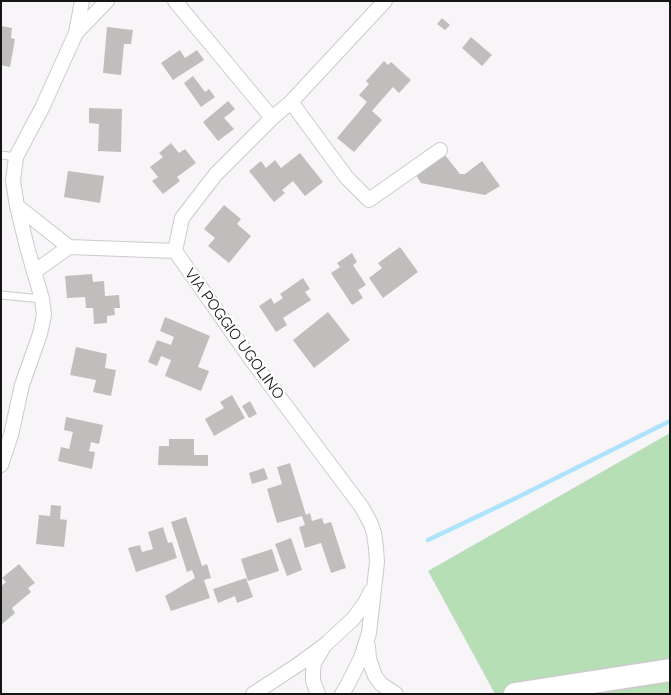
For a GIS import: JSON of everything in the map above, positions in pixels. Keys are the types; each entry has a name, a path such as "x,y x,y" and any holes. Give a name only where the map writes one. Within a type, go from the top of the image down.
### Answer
{"main road":[{"path":"515,694 670,670"}],"street":[{"path":"1,465 11,435 22,385 40,334 44,315 42,299 17,206 13,181 16,157 42,108 76,32 82,1"},
{"path":"76,32 107,1"},
{"path":"175,1 272,118"},
{"path":"17,206 69,247 175,251 182,218 216,174 272,118 291,102 385,1"},
{"path":"291,102 347,178 369,200 440,150"},
{"path":"34,272 69,247"},
{"name":"VIA POGGIO UGOLINO","path":"175,251 253,362 366,514 374,533 377,562 369,633 369,659 371,668 381,684 396,694"},
{"name":"VIA POGGIO UGOLINO","path":"253,694 299,664 326,644 353,620 365,604 375,584"},
{"name":"VIA POGGIO UGOLINO","path":"342,694 361,658 369,633"},
{"name":"VIA POGGIO UGOLINO","path":"318,694 313,681 314,663 326,644"}],"lane":[{"path":"1,155 16,157"},
{"path":"1,295 42,299"}],"green space":[{"path":"670,433 670,694 495,694 428,571"}],"building":[{"path":"442,18 450,25 445,30 437,24"},
{"path":"1,26 12,28 11,38 15,39 10,67 1,65"},
{"path":"107,27 133,30 131,44 124,44 121,75 103,73"},
{"path":"471,37 492,55 482,66 462,48"},
{"path":"180,50 185,58 197,50 204,60 173,80 161,63"},
{"path":"384,61 388,65 391,62 411,80 399,93 393,87 372,111 382,120 354,152 337,138 367,102 359,95 369,84 366,81"},
{"path":"193,76 205,92 209,89 215,97 201,107 184,83"},
{"path":"228,101 235,109 224,118 234,129 218,141 203,122"},
{"path":"89,108 122,109 121,152 98,151 99,124 89,123"},
{"path":"171,143 179,153 185,149 196,163 177,177 180,181 163,194 152,181 158,177 150,167 163,157 159,153"},
{"path":"300,153 323,182 305,196 293,181 282,190 285,193 274,202 249,171 261,161 266,168 275,160 281,168"},
{"path":"445,155 460,174 465,174 482,161 500,186 485,195 421,183 416,175"},
{"path":"68,171 104,176 100,203 64,197"},
{"path":"224,205 241,219 237,224 251,236 229,263 208,246 215,238 204,229"},
{"path":"400,247 418,272 383,298 369,278 382,268 378,263"},
{"path":"352,253 357,262 353,265 366,285 358,290 363,298 352,305 331,273 340,267 337,263"},
{"path":"92,274 93,282 104,281 105,296 119,295 120,308 114,308 115,315 107,316 107,323 94,324 93,308 86,308 85,297 67,298 65,276"},
{"path":"303,278 310,289 305,292 311,300 283,318 287,325 276,332 259,306 271,298 274,304 283,298 280,294"},
{"path":"328,312 350,340 314,368 293,340"},
{"path":"165,317 210,336 198,367 209,371 201,391 165,376 171,360 161,356 157,366 148,362 157,340 171,345 174,337 160,331"},
{"path":"76,347 107,354 105,368 116,370 111,396 93,392 96,380 70,375"},
{"path":"232,395 245,418 214,436 205,419 224,408 220,402"},
{"path":"250,401 257,414 249,418 242,406"},
{"path":"66,417 103,425 99,444 91,442 89,451 95,452 92,469 58,461 61,447 69,449 73,432 64,430"},
{"path":"169,439 194,439 194,455 208,455 208,466 158,465 159,446 169,446"},
{"path":"290,463 306,515 310,513 312,521 322,518 324,524 331,522 346,568 331,573 321,543 305,548 299,527 305,525 302,516 277,523 267,489 282,484 277,467"},
{"path":"264,468 268,479 252,484 249,473"},
{"path":"51,505 61,506 60,519 67,520 64,547 36,544 39,515 50,516"},
{"path":"186,517 202,566 207,564 211,578 204,580 210,598 171,611 165,596 195,578 192,570 187,572 171,522"},
{"path":"163,527 168,543 172,542 177,558 136,572 128,548 140,545 142,552 153,549 148,532"},
{"path":"291,538 302,570 287,576 275,544"},
{"path":"272,549 279,571 248,581 241,559"},
{"path":"19,564 35,583 28,588 31,592 12,608 15,613 1,625 1,586 6,582 2,578"},
{"path":"246,578 253,597 237,603 235,596 218,603 213,589"}],"waterway":[{"path":"428,540 670,421"}]}
